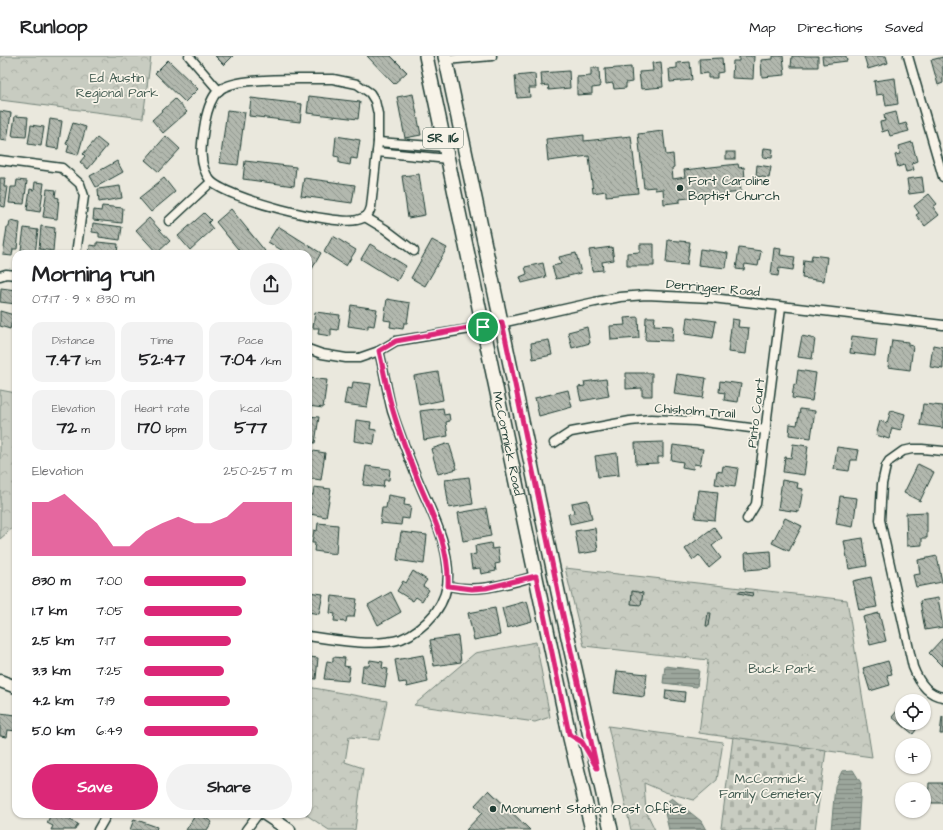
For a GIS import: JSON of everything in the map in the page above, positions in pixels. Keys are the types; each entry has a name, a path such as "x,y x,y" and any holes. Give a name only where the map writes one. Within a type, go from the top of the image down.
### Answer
{"main road":[{"name":"McCormick Road","path":"426,56 569,734 592,830"},
{"name":"McCormick Road","path":"444,57 502,322 561,606 611,830"},
{"path":"569,734 582,742 597,768"}],"street":[{"path":"189,56 218,91"},
{"path":"444,57 492,56"},
{"path":"908,56 943,177"},
{"path":"333,79 357,84 370,93 377,106 378,142 370,214 350,221 332,220 298,213 243,198 226,191 211,182 204,168 201,151 207,114 210,104 218,91 225,87 240,83 266,81 333,79"},
{"path":"378,142 446,153"},
{"path":"377,152 446,153"},
{"path":"0,160 62,168 80,184 84,196 77,250"},
{"path":"170,221 211,182"},
{"path":"365,217 385,229 414,251"},
{"path":"0,276 6,274 12,275"},
{"name":"Derringer Road","path":"312,350 322,354 346,358 358,358 379,351 396,341 483,327 595,302 646,295 712,298 943,325"},
{"name":"Pinto Court","path":"747,519 756,504 781,307"},
{"path":"312,636 366,642 393,641 402,638 421,627 429,620 444,599 448,586 448,573 444,546 392,410 379,351"},
{"name":"Chisholm Trail","path":"554,443 572,432 630,421 651,419 696,421 766,430"},
{"path":"943,451 912,449 903,451 890,461 886,466 882,484 880,520 883,539 913,667 922,685 932,693 943,697"},
{"path":"448,586 479,589 536,576"},
{"path":"0,681 12,686"},
{"path":"98,830 105,818"},
{"path":"246,830 255,818"},
{"path":"271,818 289,830"}],"green space":[{"name":"Ed Austin Regional Park","path":"0,56 151,56 143,118 0,100"},
{"path":"0,390 12,392 12,528 0,539"},
{"name":"Buck Park","path":"565,568 847,600 872,757 699,733 708,660 584,646"},
{"path":"536,642 550,717 535,722 414,705 475,653"},
{"path":"312,688 387,701 379,740 349,737 345,762 363,768 355,830 329,830 311,818"},
{"path":"608,726 723,742 717,780 694,800 665,792 644,783 646,811 655,830 631,830"},
{"name":"McCormick Family Cemetery","path":"733,737 826,750 815,830 732,830 721,828"}],"shaded area":[{"path":"665,666 699,670 697,687 663,683"},
{"path":"853,770 861,783 858,830 831,830 835,786 842,771"},
{"path":"672,798 701,821 706,830 669,830 663,805"}],"building":[{"path":"215,56 233,56 224,65"},
{"path":"367,56 391,56 407,72 394,84"},
{"path":"739,56 754,56 753,79 732,78 733,61 739,61"},
{"path":"773,56 783,56 785,75 762,77 761,60 773,59"},
{"path":"792,56 818,56 818,67 791,67"},
{"path":"822,56 846,56 847,61 823,64"},
{"path":"864,56 886,56 888,63 868,69"},
{"path":"943,57 943,83 938,85 931,60"},
{"path":"722,58 723,72 717,73 717,78 708,78 708,73 700,74 699,59"},
{"path":"168,60 198,89 185,102 155,73"},
{"path":"661,62 663,87 641,89 639,72 653,71 652,63"},
{"path":"690,62 692,80 670,82 669,69 677,68 677,63"},
{"path":"631,67 632,82 626,83 626,88 614,89 613,83 606,84 605,69"},
{"path":"591,68 599,68 600,87 592,88 592,94 577,95 577,77 591,76"},
{"path":"569,71 570,88 549,90 548,85 542,86 541,73"},
{"path":"535,74 536,88 529,88 530,97 517,98 515,76"},
{"path":"895,78 898,104 886,106 884,94 876,95 874,81"},
{"path":"413,94 421,135 405,138 397,97"},
{"path":"309,96 360,102 358,119 307,113"},
{"path":"251,98 302,104 300,122 249,116"},
{"path":"175,99 187,112 163,133 152,120"},
{"path":"227,110 245,112 238,165 220,163"},
{"path":"0,111 11,113 7,141 0,140"},
{"path":"896,112 899,125 906,123 909,131 890,136 888,130 882,132 880,122 885,121 884,115"},
{"path":"15,116 28,117 26,137 12,136"},
{"path":"50,119 62,121 58,149 46,147"},
{"path":"73,123 86,127 78,155 67,152 69,145 66,144"},
{"path":"31,125 44,127 41,146 28,144"},
{"path":"663,131 666,155 673,154 673,179 685,177 684,170 738,164 739,168 744,167 745,179 740,180 741,192 680,199 680,202 664,204 663,189 655,190 655,187 644,188 638,134"},
{"path":"584,135 584,141 631,136 638,193 606,196 606,191 593,193 589,156 548,161 546,139"},
{"path":"166,136 180,149 159,172 145,160"},
{"path":"336,136 360,140 357,159 351,158 350,165 339,163 339,157 334,156"},
{"path":"97,138 107,146 88,169 80,162 85,156 83,154"},
{"path":"912,142 917,161 912,163 914,170 906,172 904,165 898,167 895,155 900,154 899,146"},
{"path":"764,148 773,149 772,158 763,157"},
{"path":"726,152 735,152 735,159 726,159"},
{"path":"117,161 123,172 96,187 90,176"},
{"path":"245,161 296,167 294,186 243,179"},
{"path":"757,165 771,167 769,178 756,176"},
{"path":"419,174 425,215 408,218 402,176"},
{"path":"922,177 924,192 909,194 907,179"},
{"path":"0,178 5,178 4,187 8,187 5,207 0,206"},
{"path":"164,178 175,192 151,212 139,198"},
{"path":"304,178 355,185 352,203 301,196"},
{"path":"17,180 27,181 24,204 9,203 11,187 16,187"},
{"path":"35,182 44,183 40,212 27,210 30,189 34,190"},
{"path":"120,186 122,198 99,202 98,189"},
{"path":"47,189 56,190 55,197 59,198 57,219 43,217"},
{"path":"929,194 937,204 933,207 939,215 925,226 916,215 919,213 914,206"},
{"path":"102,206 123,208 122,223 93,220 94,210 101,211"},
{"path":"231,209 264,250 239,250 216,222"},
{"path":"204,213 211,220 208,223 213,229 190,250 178,236"},
{"path":"149,218 170,241 160,250 154,250 136,230"},
{"path":"10,221 20,223 17,249 12,250 12,256 3,255 7,227 9,227"},
{"path":"93,223 122,227 120,240 99,237 99,233 92,232"},
{"path":"41,226 55,228 53,250 39,249"},
{"path":"278,226 321,253 312,269 312,250 281,250 268,242"},
{"path":"24,228 38,230 36,250 21,250"},
{"path":"333,236 356,250 346,266 324,252"},
{"path":"432,240 447,248 425,286 411,278"},
{"path":"668,240 690,242 687,265 666,263"},
{"path":"97,242 118,244 117,250 89,250 90,245 97,246"},
{"path":"370,244 406,266 397,281 361,259"},
{"path":"640,244 654,244 654,266 627,266 627,253 640,252"},
{"path":"612,247 614,260 602,262 603,270 592,271 589,250"},
{"path":"739,248 761,251 758,266 745,264 744,270 736,269"},
{"path":"774,248 781,249 780,255 795,257 793,270 779,268 778,276 771,275"},
{"path":"700,249 728,253 726,268 698,265"},
{"path":"576,253 581,273 556,279 552,266 561,264 559,257"},
{"path":"812,255 827,257 824,281 802,278 804,260 811,261"},
{"path":"543,263 546,277 522,283 520,277 527,274 525,267"},
{"path":"1,288 12,289 12,304 0,302"},
{"path":"387,299 410,303 407,323 404,323 403,329 390,327 391,321 384,320"},
{"path":"351,305 377,309 374,326 368,325 368,329 348,326"},
{"path":"0,311 12,314 10,329 0,326"},
{"path":"315,312 340,315 338,330 331,329 331,336 318,334 319,328 313,328"},
{"path":"638,317 639,338 611,340 610,326 625,325 624,318"},
{"path":"646,317 655,317 654,325 673,326 672,341 645,340"},
{"path":"687,317 716,321 713,338 685,334"},
{"path":"732,319 739,320 738,327 749,328 746,354 728,352"},
{"path":"587,327 590,343 572,348 568,332"},
{"path":"802,336 815,339 812,359 798,357"},
{"path":"852,336 877,339 875,356 850,353"},
{"path":"549,340 552,355 533,359 531,343"},
{"path":"892,340 908,342 908,345 913,346 910,370 888,367"},
{"path":"933,345 943,347 943,369 930,367"},
{"path":"798,370 816,373 812,401 792,398"},
{"path":"438,372 443,400 419,405 414,376"},
{"path":"626,373 652,373 652,396 642,396 642,388 626,389"},
{"path":"677,374 706,378 703,398 674,394"},
{"path":"312,378 327,380 323,408 312,407"},
{"path":"606,379 609,396 581,401 578,387 585,386 584,382"},
{"path":"720,381 741,384 738,402 724,400 725,393 719,392"},
{"path":"353,382 371,384 367,407 344,404 347,388 352,389"},
{"path":"568,390 572,407 539,416 535,398"},
{"path":"923,404 943,406 943,428 920,425"},
{"path":"443,408 444,415 449,414 450,421 446,422 448,436 424,440 420,411"},
{"path":"800,409 815,411 811,438 789,435 790,424 797,425"},
{"path":"891,410 905,414 901,430 892,428 889,439 876,435 880,421 887,423"},
{"path":"312,416 319,417 315,443 312,443"},
{"path":"356,420 371,422 370,429 376,430 374,444 354,441"},
{"path":"663,442 663,457 658,457 658,463 636,464 635,443"},
{"path":"449,443 457,469 438,474 431,449"},
{"path":"793,444 808,446 804,475 783,472 785,457 791,458"},
{"path":"673,445 703,449 700,465 694,464 693,469 682,467 683,462 671,460"},
{"path":"837,447 859,450 857,460 851,460 849,471 834,469"},
{"path":"312,451 325,453 321,480 312,479"},
{"path":"617,453 619,475 598,477 595,456"},
{"path":"918,464 934,472 920,501 904,493"},
{"path":"366,466 390,469 389,480 384,480 383,487 363,485"},
{"path":"723,466 738,468 735,487 715,484 717,471 722,472"},
{"path":"469,477 473,504 449,508 445,480"},
{"path":"782,480 798,483 797,488 803,489 799,512 778,509"},
{"path":"314,487 331,489 326,517 312,514"},
{"path":"699,490 718,492 715,520 695,518"},
{"path":"388,495 405,498 404,505 411,506 409,519 402,518 401,525 380,523 382,508 386,508"},
{"path":"840,496 857,498 853,527 836,524"},
{"path":"588,500 592,519 570,524 568,514 574,513 572,503"},
{"path":"486,508 491,536 463,541 458,513"},
{"path":"927,512 927,538 922,538 922,545 907,546 906,513"},
{"path":"785,518 802,526 789,551 772,543"},
{"path":"318,523 338,525 336,554 314,551 315,543 312,543 314,530 317,531"},
{"path":"714,527 722,538 712,546 721,558 709,568 699,555 693,560 685,549"},
{"path":"595,528 598,551 579,554 575,531"},
{"path":"401,532 427,535 424,564 397,560"},
{"path":"863,538 867,566 849,569 844,541"},
{"path":"491,543 492,549 498,548 500,563 495,564 496,571 481,574 480,568 472,569 470,555 476,554 475,546"},
{"path":"771,551 772,568 746,570 745,553"},
{"path":"937,556 942,582 916,587 913,575 920,574 918,560"},
{"path":"413,571 427,580 423,586 429,590 422,601 416,597 413,601 397,591 403,581 406,583"},
{"path":"871,577 877,607 859,610 853,581"},
{"path":"632,591 643,593 641,605 631,604"},
{"path":"739,591 753,593 752,596 739,593"},
{"path":"391,592 401,612 378,625 368,605"},
{"path":"312,593 323,594 319,614 312,613"},
{"path":"332,596 357,599 354,617 347,617 346,622 334,621 335,614 330,613"},
{"path":"938,598 943,627 925,630 920,601"},
{"path":"527,601 532,621 507,628 502,608"},
{"path":"495,608 500,635 474,640 468,613"},
{"path":"708,613 711,613 709,626 706,626"},
{"path":"879,613 886,641 870,645 863,617"},
{"path":"458,636 461,662 434,666 430,640"},
{"path":"943,639 943,667 929,653"},
{"path":"423,655 428,682 407,687 406,682 399,683 395,660"},
{"path":"312,657 318,658 316,679 312,678"},
{"path":"333,657 345,658 344,666 350,667 348,681 324,679 327,661 333,662"},
{"path":"370,660 383,662 382,668 388,669 385,687 361,683 363,666 369,666"},
{"path":"888,661 892,674 887,675 890,685 870,691 863,668"},
{"path":"617,671 647,674 644,697 614,693"},
{"path":"666,690 685,692 684,702 665,699"},
{"path":"0,713 12,714 12,730 8,730 7,737 0,736"},
{"path":"942,717 943,734 940,734"},
{"path":"908,730 916,730 913,734"},
{"path":"931,783 943,783 943,803 931,803"},
{"name":"Monument Station Post Office","path":"489,790 530,830 466,830 482,813 475,805"},
{"path":"49,818 66,818 78,824 75,830 51,830 53,826 47,823"},
{"path":"194,818 206,818 212,822 207,830 186,830"},
{"path":"134,819 157,827 156,830 130,830"}],"place":[{"name":"Fort Caroline Baptist Church","path":"680,188"},
{"name":"Monument Station Post Office","path":"493,809"}],"route":[{"path":"502,322 561,606 597,768 582,742 569,734 536,576 486,588 472,589 448,586 447,560 444,546 392,410 379,351 396,341 483,327 502,322"}]}
